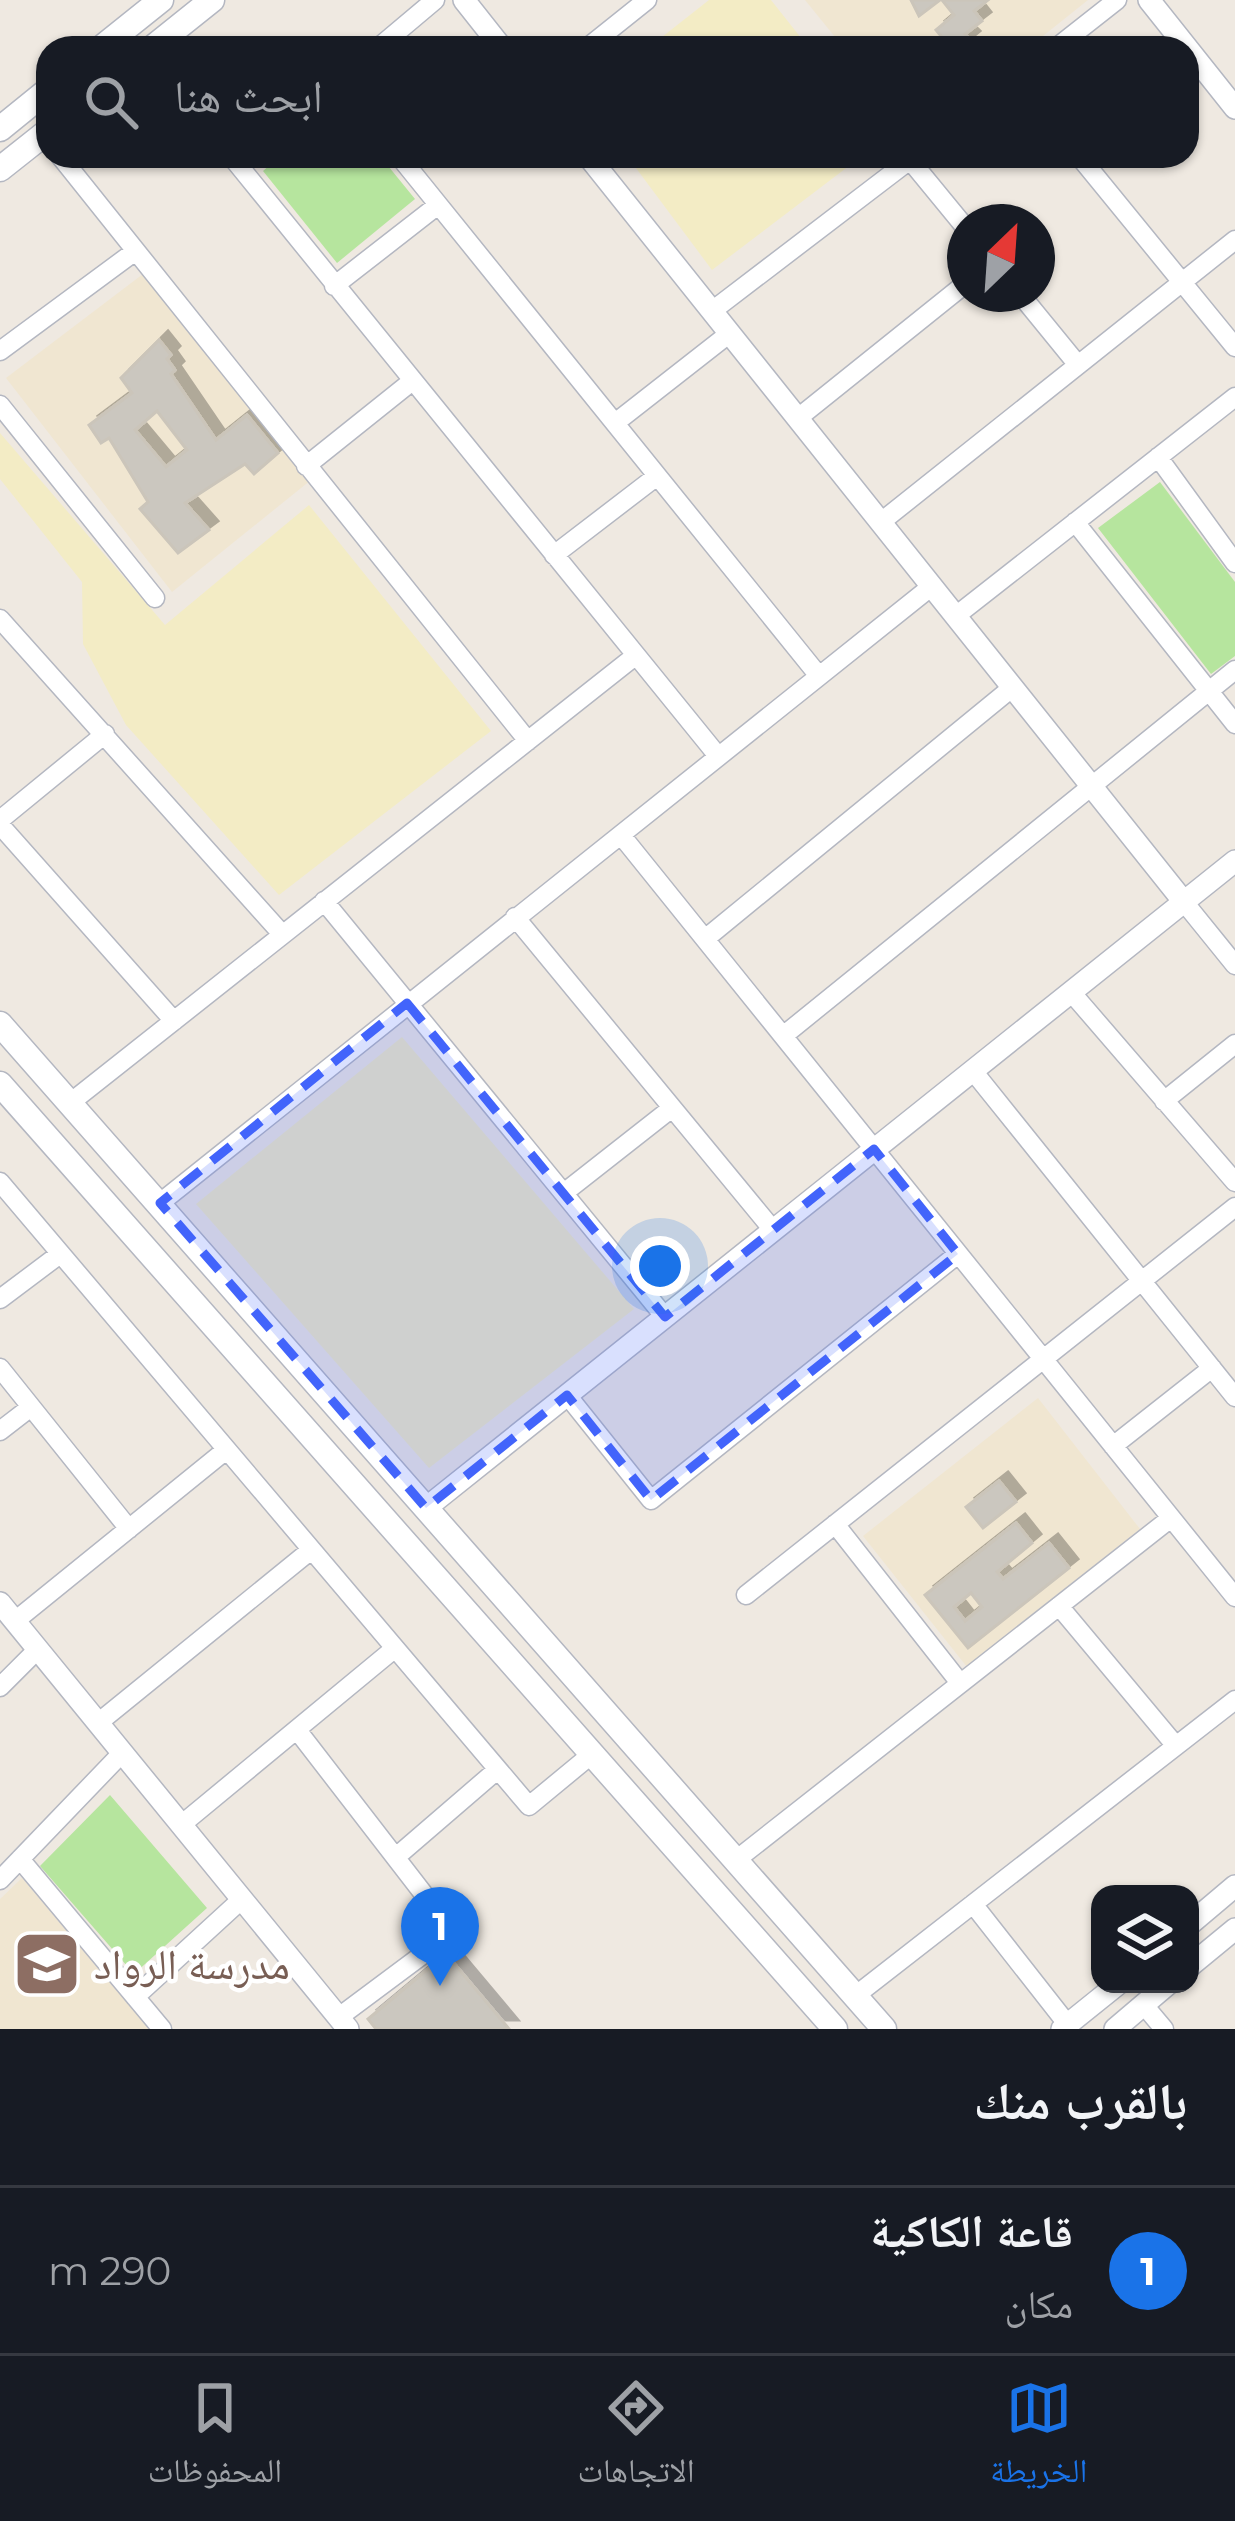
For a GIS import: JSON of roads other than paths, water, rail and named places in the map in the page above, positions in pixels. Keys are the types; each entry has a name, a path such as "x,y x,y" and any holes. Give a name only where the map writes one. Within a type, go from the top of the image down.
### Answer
{"main road":[{"path":"166,36 205,2"},
{"path":"113,36 144,5"},
{"path":"0,128 36,100"},
{"path":"0,169 36,142"},
{"path":"0,1024 884,2029"},
{"path":"0,1084 835,2029"},
{"path":"320,1446 350,1421"}],"street":[{"path":"392,36 435,0"},
{"path":"464,0 492,36"},
{"path":"1072,36 1118,0"},
{"path":"1149,0 1178,36"},
{"path":"602,36 645,1"},
{"path":"1199,63 1235,108"},
{"path":"69,168 528,741"},
{"path":"247,168 411,382 718,755"},
{"path":"409,168 819,676"},
{"path":"598,168 1235,965"},
{"path":"712,311 900,168"},
{"path":"921,168 948,204"},
{"path":"1089,168 1234,342"},
{"path":"334,286 438,205"},
{"path":"881,522 1235,240"},
{"path":"0,351 134,252"},
{"path":"798,418 947,298"},
{"path":"1035,312 1078,365"},
{"path":"615,423 730,333"},
{"path":"306,466 411,382"},
{"path":"956,615 1235,397"},
{"path":"0,405 155,598"},
{"path":"1158,457 1235,562"},
{"path":"554,555 657,476"},
{"path":"1075,522 1235,724"},
{"path":"160,1203 932,586"},
{"path":"0,619 282,934"},
{"path":"70,1103 635,656"},
{"path":"783,1036 1235,670"},
{"path":"705,939 1012,687"},
{"path":"104,734 0,822 174,1021"},
{"path":"621,835 1235,1597"},
{"path":"426,1508 1235,861"},
{"path":"324,901 665,1317"},
{"path":"515,917 773,1230"},
{"path":"1071,992 1235,1182"},
{"path":"1165,1101 1235,1044"},
{"path":"973,1071 1227,1381 1113,1446"},
{"path":"566,1192 672,1108"},
{"path":"0,1182 529,1806 592,1754"},
{"path":"746,1595 1235,1207"},
{"path":"0,1299 60,1254"},
{"path":"567,1395 651,1500 958,1254"},
{"path":"0,1368 129,1528"},
{"path":"0,1431 31,1407"},
{"path":"15,1621 226,1450"},
{"path":"736,1860 1171,1517"},
{"path":"836,1524 960,1684"},
{"path":"98,1723 311,1550"},
{"path":"0,1603 344,2023 452,1932 297,1730"},
{"path":"1059,1606 1176,1746"},
{"path":"0,1687 38,1649"},
{"path":"181,1825 394,1649"},
{"path":"854,1996 1235,1700"},
{"path":"0,1880 122,1753"},
{"path":"396,1857 497,1771"},
{"path":"20,1859 162,2029"},
{"path":"1199,1916 1235,1886"},
{"path":"135,1997 242,1899"},
{"path":"973,1904 1065,2027 1107,1993"},
{"path":"1199,1959 1235,1929"},
{"path":"1115,2029 1157,1993"},
{"path":"1143,2004 1164,2029"}],"place":[{"name":"مدرسة الرواد","path":"47,1964"},
{"name":"قاعة الكاكية","path":"440,1986"}]}
